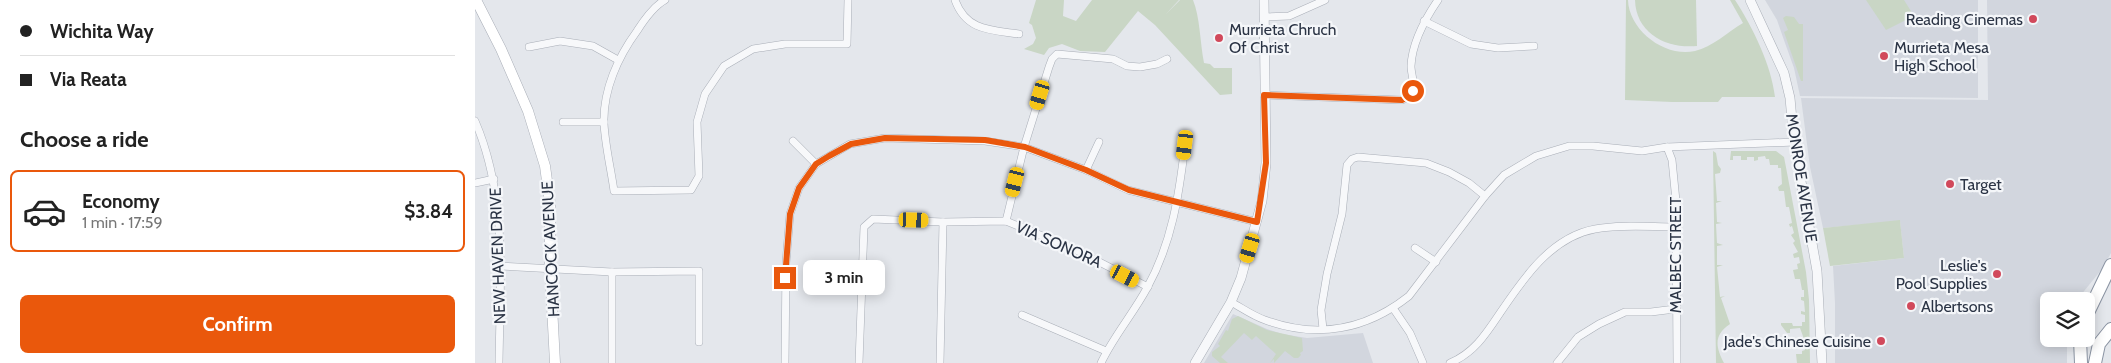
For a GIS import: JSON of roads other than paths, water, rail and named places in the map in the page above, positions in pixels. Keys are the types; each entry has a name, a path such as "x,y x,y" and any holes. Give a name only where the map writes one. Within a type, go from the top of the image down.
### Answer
{"highway":[{"path":"2095,298 2111,265"},
{"path":"2095,363 2099,344 2111,329"},
{"path":"2080,347 2081,363"}],"main road":[{"name":"HANCOCK AVENUE","path":"476,0 501,49 528,111 541,148 550,203 550,268 555,363"}],"street":[{"path":"661,1 642,23 618,60 609,88 604,122 614,191 691,190 699,176 697,122 705,94 724,66 753,49 785,44 847,44 848,0"},
{"path":"955,0 966,20 976,26 1019,34"},
{"path":"1195,363 1231,302 1241,278 1257,222 1266,163 1264,0"},
{"path":"1264,16 1289,16 1325,0"},
{"path":"1264,95 1402,100 1410,96 1413,91 1411,66 1424,21 1438,0"},
{"name":"MONROE AVENUE","path":"1750,0 1783,73 1790,98 1794,142 1817,271 1823,363"},
{"path":"1424,21 1471,44 1498,48 1535,46"},
{"path":"529,47 560,41 593,46 618,60"},
{"path":"1005,220 1052,60 1058,54 1113,59 1127,66 1140,67 1157,64 1167,59"},
{"name":"NEW HAVEN DRIVE","path":"475,121 488,154 494,179 499,222 499,363"},
{"path":"563,122 604,122"},
{"path":"785,363 786,263 790,214 799,188 816,164 851,144 885,138 985,140 1025,147 1086,170 1129,190 1257,222"},
{"path":"793,141 816,164"},
{"path":"1086,170 1099,142"},
{"path":"1231,302 1264,320 1293,328 1346,328 1393,308 1409,296 1485,196 1504,175 1536,156 1569,146 1642,150 1667,147 1794,142"},
{"path":"1101,363 1106,352 1148,287 1165,251 1179,202 1185,145"},
{"name":"MALBEC STREET","path":"1667,147 1672,160 1676,201 1675,309 1677,363"},
{"path":"1323,329 1321,310 1327,274 1342,214 1347,165 1352,159 1357,156 1381,160 1426,163 1449,172 1469,183 1485,196"},
{"path":"475,183 494,179"},
{"name":"VIA SONORA","path":"859,363 864,227 873,219 943,222 1005,220 1075,250 1148,287"},
{"path":"940,363 943,222"},
{"path":"1449,363 1460,359 1481,342 1503,309 1546,254 1569,238 1595,229 1676,227"},
{"path":"1415,248 1436,262"},
{"path":"500,266 612,272 699,271 699,342"},
{"path":"612,272 612,363"},
{"path":"1393,308 1410,333 1423,363"},
{"path":"1557,363 1578,337 1599,324 1625,312 1651,312 1675,309"},
{"path":"1022,315 1106,352"}],"place":[{"name":"Reading Cinemas","path":"2033,19"},
{"name":"Murrieta Chruch Of Christ","path":"1219,38"},
{"name":"Murrieta Mesa High School","path":"1884,56"},
{"name":"Target","path":"1950,184"},
{"name":"Leslie's Pool Supplies","path":"1997,274"},
{"name":"Albertsons","path":"1911,306"},
{"name":"Jade's Chinese Cuisine","path":"1881,341"}]}
